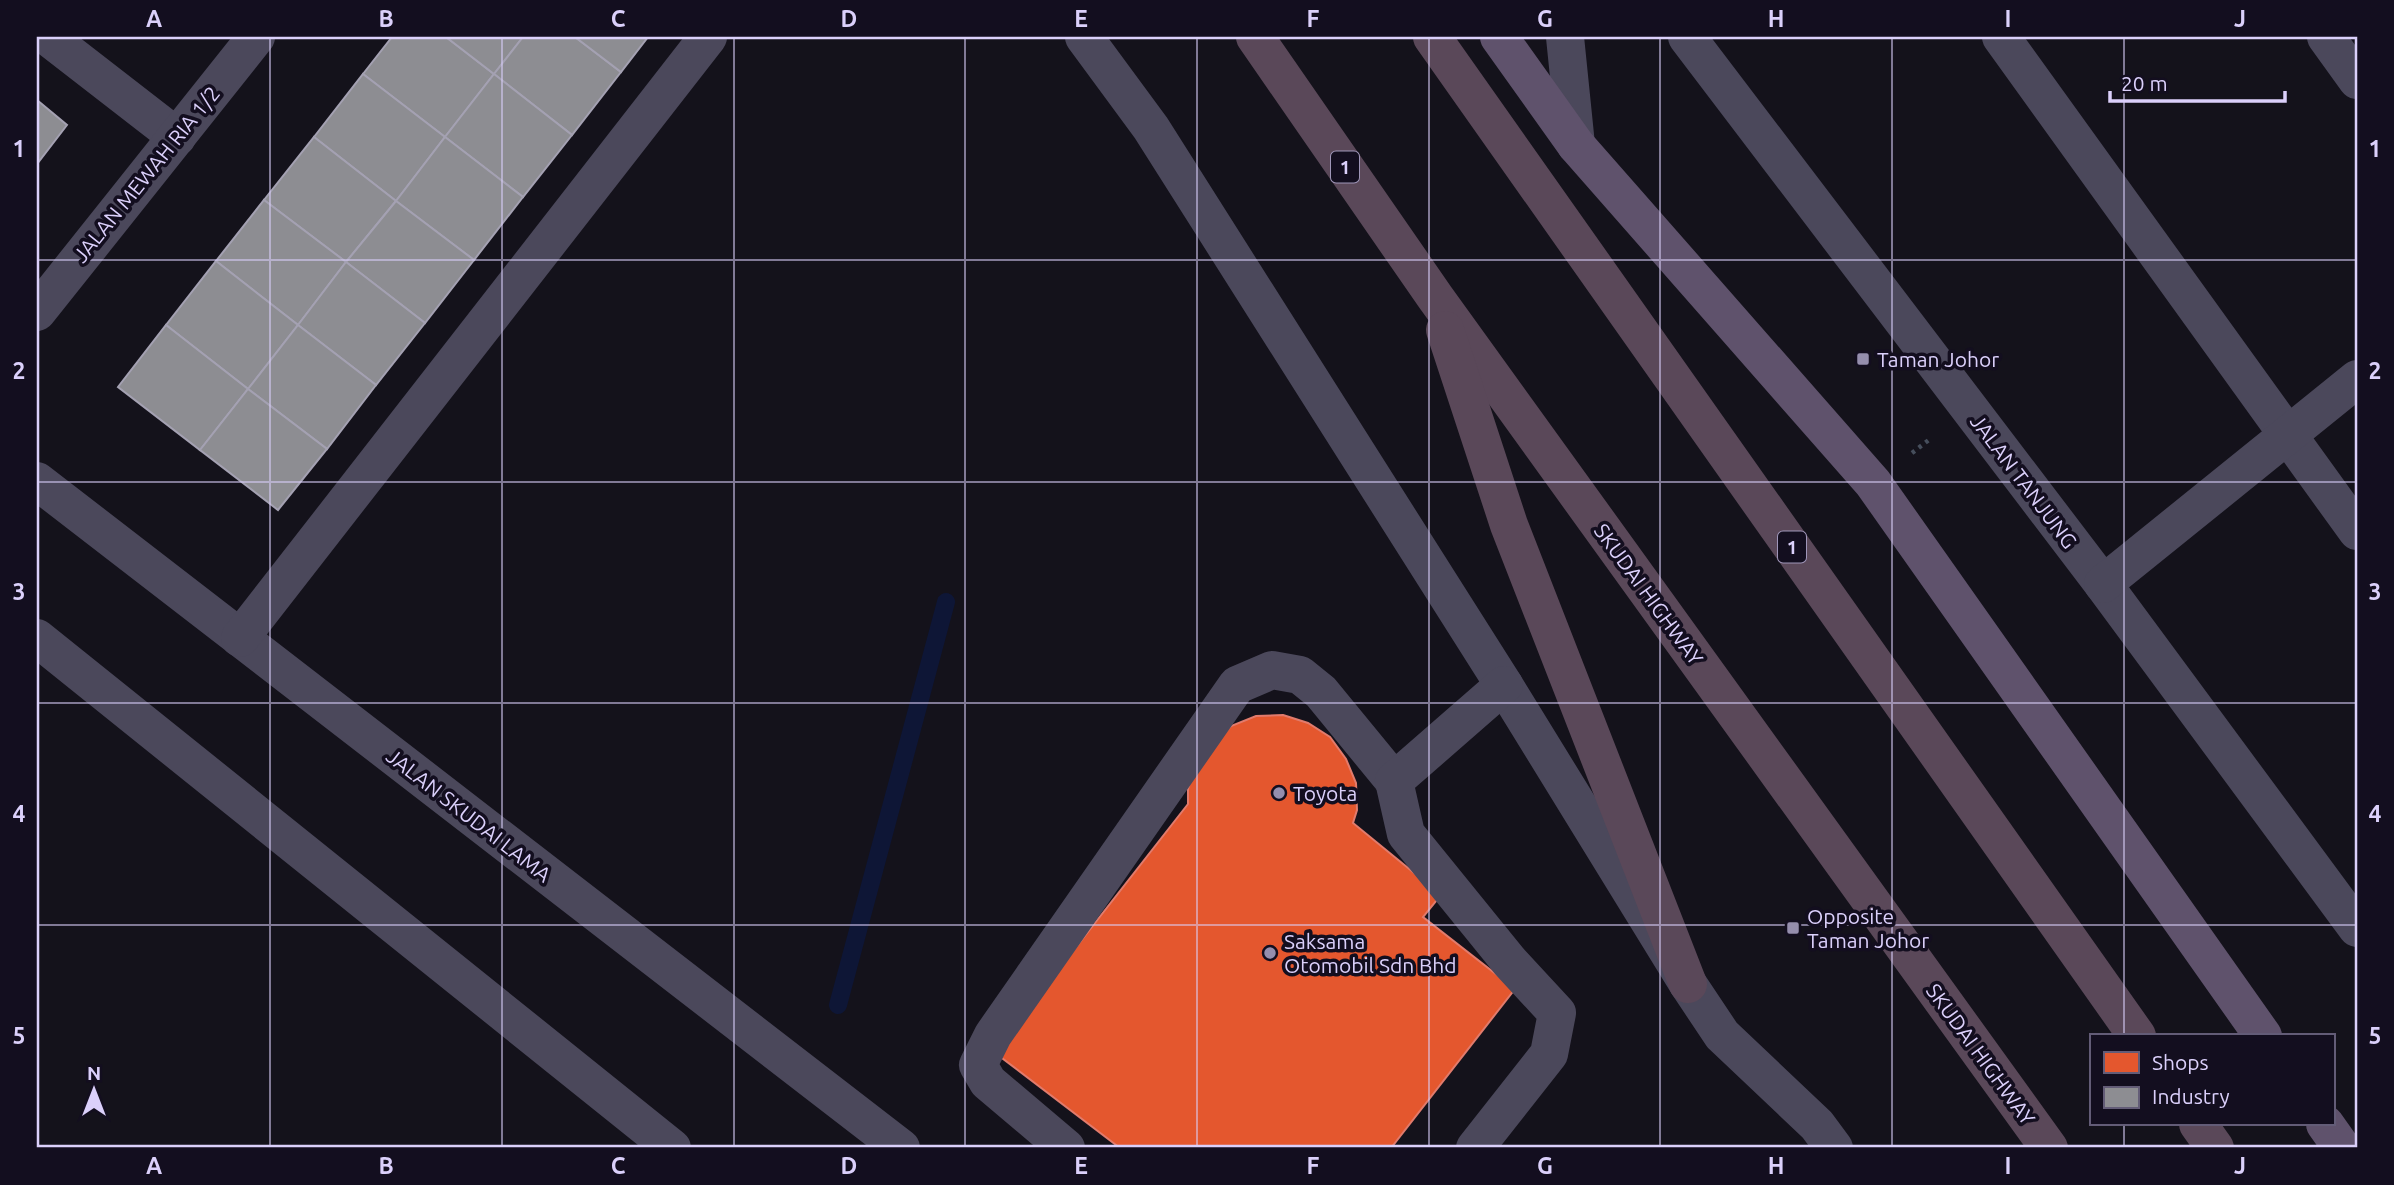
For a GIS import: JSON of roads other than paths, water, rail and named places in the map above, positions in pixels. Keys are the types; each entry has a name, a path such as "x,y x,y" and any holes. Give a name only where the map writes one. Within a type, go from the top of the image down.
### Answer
{"highway":[{"name":"SKUDAI HIGHWAY","path":"1255,37 1435,297 2049,1148"},
{"name":"1","path":"1432,37 2136,1034"},
{"path":"1435,297 1508,525 1688,984"},
{"path":"2200,1126 2216,1148"}],"main road":[{"path":"1499,37 1576,145 1873,483 2262,1034"},
{"path":"2326,1126 2342,1148"}],"street":[{"path":"48,37 177,137"},
{"name":"JALAN MEWAH RIA 1/2","path":"37,312 256,37"},
{"path":"240,638 708,37"},
{"path":"1084,37 1151,128 1504,685 1688,984 1722,1035 1819,1140"},
{"path":"1564,37 1576,145"},
{"name":"JALAN TANJUNG","path":"1687,37 2103,584 2357,928"},
{"path":"2001,37 2357,531"},
{"path":"2326,37 2357,80"},
{"path":"2103,584 2357,379"},
{"name":"JALAN SKUDAI LAMA","path":"37,481 901,1148"},
{"path":"37,638 672,1148"},
{"path":"1066,1148 988,1082 978,1065 993,1035 1237,685 1272,670 1300,675 1321,692 1394,781 1406,834 1508,961 1557,1013 1549,1054 1475,1148"},
{"path":"1394,781 1504,685"}],"waterway":[{"path":"838,1005 946,602"}],"place":[{"name":"Taman Johor","path":"1863,359"},
{"name":"Toyota","path":"1279,793"},
{"name":"Opposite Taman Johor","path":"1793,928"},
{"name":"Saksama Otomobil Sdn Bhd","path":"1270,953"}]}
